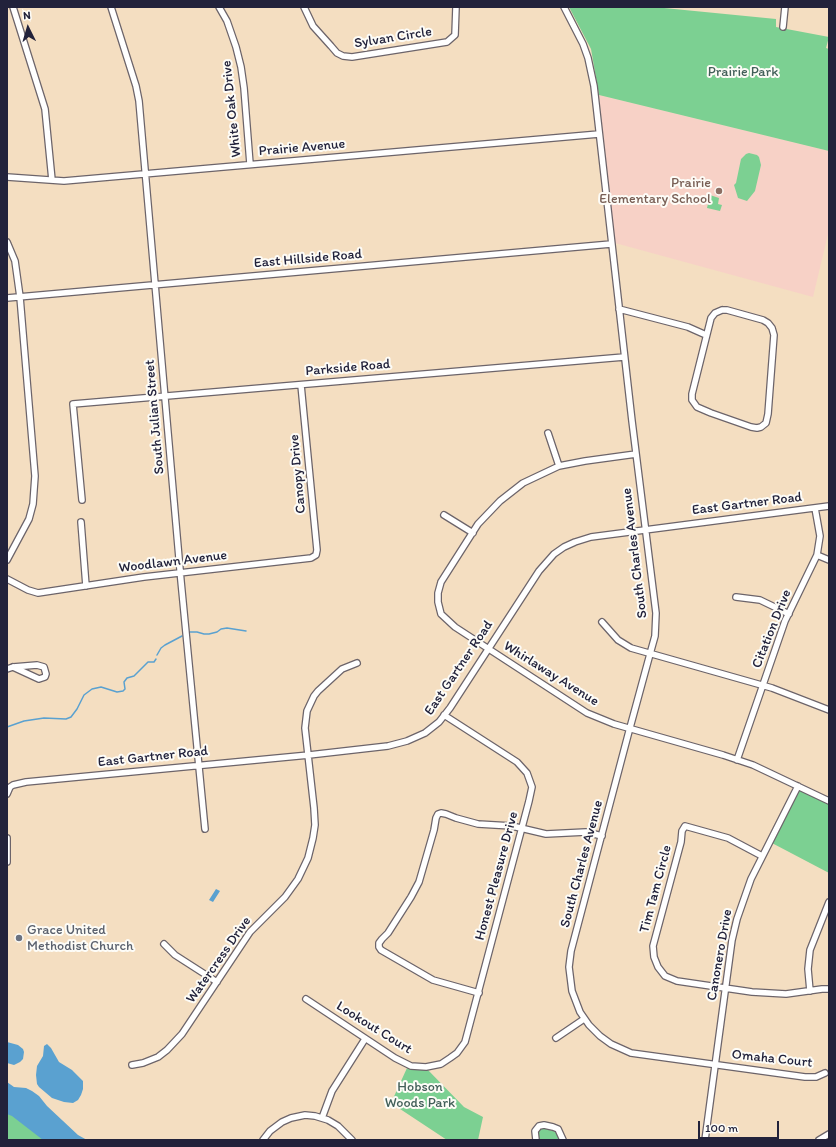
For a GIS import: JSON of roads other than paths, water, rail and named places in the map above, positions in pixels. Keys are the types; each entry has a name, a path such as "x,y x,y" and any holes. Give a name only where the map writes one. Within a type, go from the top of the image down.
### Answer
{"street":[{"path":"13,7 45,109 52,180"},
{"name":"South Julian Street","path":"111,7 138,93 166,396 180,573 205,829"},
{"name":"White Oak Drive","path":"219,7 227,21 242,67 250,164"},
{"name":"Sylvan Circle","path":"304,7 313,26 337,53 352,57 447,42 455,35 456,7"},
{"name":"South Charles Avenue","path":"564,7 583,44 588,58 594,86 624,357 656,613 655,636 570,956 570,979 577,1006 584,1019 600,1036 611,1044 623,1051 639,1055 715,1065"},
{"path":"782,27 784,7"},
{"name":"Prairie Avenue","path":"7,178 64,181 599,134"},
{"path":"7,242 14,261 20,297 34,462 35,491 29,519 7,560"},
{"name":"East Hillside Road","path":"7,298 611,244"},
{"path":"619,309 688,327 706,335"},
{"path":"722,310 763,320 772,328 774,335 768,414 766,423 761,427 750,427 711,412 695,404 692,400 692,394 706,335 712,316 715,312 722,310"},
{"name":"Parkside Road","path":"82,500 73,404 624,357"},
{"name":"Canopy Drive","path":"301,384 317,550 316,555 311,558"},
{"path":"548,433 559,466"},
{"name":"Whirlaway Avenue","path":"636,454 559,466 532,478 512,491 490,511 472,533 441,582 438,593 438,602 441,614 449,622 488,649 588,713 607,722 760,768 829,801"},
{"name":"East Gartner Road","path":"7,794 8,786 17,783 309,755 397,744 425,733 444,715 539,571 554,554 570,544 586,538 829,506"},
{"name":"Citation Drive","path":"737,760 780,636 817,555 820,536 815,508"},
{"path":"444,515 472,533"},
{"path":"81,522 86,586"},
{"path":"817,555 829,560"},
{"name":"Woodlawn Avenue","path":"7,579 28,590 38,593 180,573 311,558"},
{"path":"736,597 760,600 789,614"},
{"path":"602,622 612,635 622,644 631,648 762,686 829,710"},
{"name":"Watercress Drive","path":"132,1065 143,1063 158,1057 175,1042 188,1027 250,932 291,889 298,879 308,858 313,838 315,820 305,722 309,705 318,690 336,674 346,667 357,663"},
{"path":"41,666 46,670 46,674 44,677 39,679 10,668 41,666"},
{"name":"Honest Pleasure Drive","path":"432,1066 441,1064 457,1053 465,1042 532,792 531,783 525,770 517,762 444,715"},
{"name":"Canonero Drive","path":"705,1140 732,940 737,919 746,891 762,856 798,786"},
{"path":"479,993 440,982 422,974 381,950 379,944 411,897 419,882 438,814 446,814 478,824 512,826 546,834 586,832 602,836"},
{"name":"Tim Tam Circle","path":"725,989 672,980 660,970 654,957 654,941 681,842 682,831 685,826 719,835 728,838 762,856"},
{"path":"7,838 7,862"},
{"path":"810,991 808,969 810,950 813,939 829,902"},
{"path":"164,944 175,955 217,982"},
{"path":"725,989 773,994 829,989"},
{"name":"Lookout Court","path":"306,999 403,1063 418,1067 432,1066"},
{"path":"556,1038 584,1019"},
{"path":"322,1118 332,1091 365,1039"},
{"name":"Omaha Court","path":"715,1065 805,1077 816,1077 825,1074"},
{"path":"263,1140 277,1125 291,1118 305,1115 322,1118 338,1126 352,1140"},
{"path":"536,1140 535,1131 539,1126 544,1125 558,1130 563,1140"},
{"path":"819,1140 829,1134"}],"water":[{"path":"216,889 220,891 213,902 209,900"},
{"path":"7,1042 18,1045 24,1052 23,1059 14,1065 7,1063"},
{"path":"47,1044 59,1062 72,1070 83,1081 81,1095 78,1100 73,1103 52,1098 37,1084 37,1066 43,1056 44,1046"},
{"path":"7,1082 14,1087 26,1088 39,1096 47,1106 78,1135 87,1140 43,1140 12,1116 7,1114"}],"waterway":[{"path":"190,632 209,634 227,628 246,631"},
{"path":"157,655 161,648 182,636"},
{"path":"7,727 24,721 44,718 66,719 71,717 84,695 92,689 101,687 117,692 123,691 125,689 124,682 127,678 134,676 148,662 154,662 156,659"}],"place":[{"name":"Prairie Elementary School","path":"719,191"},
{"name":"Grace United Methodist Church","path":"19,938"}],"park label":[{"name":"Prairie Park","path":"743,72"},
{"name":"Hobson Woods Park","path":"420,1096"}]}
